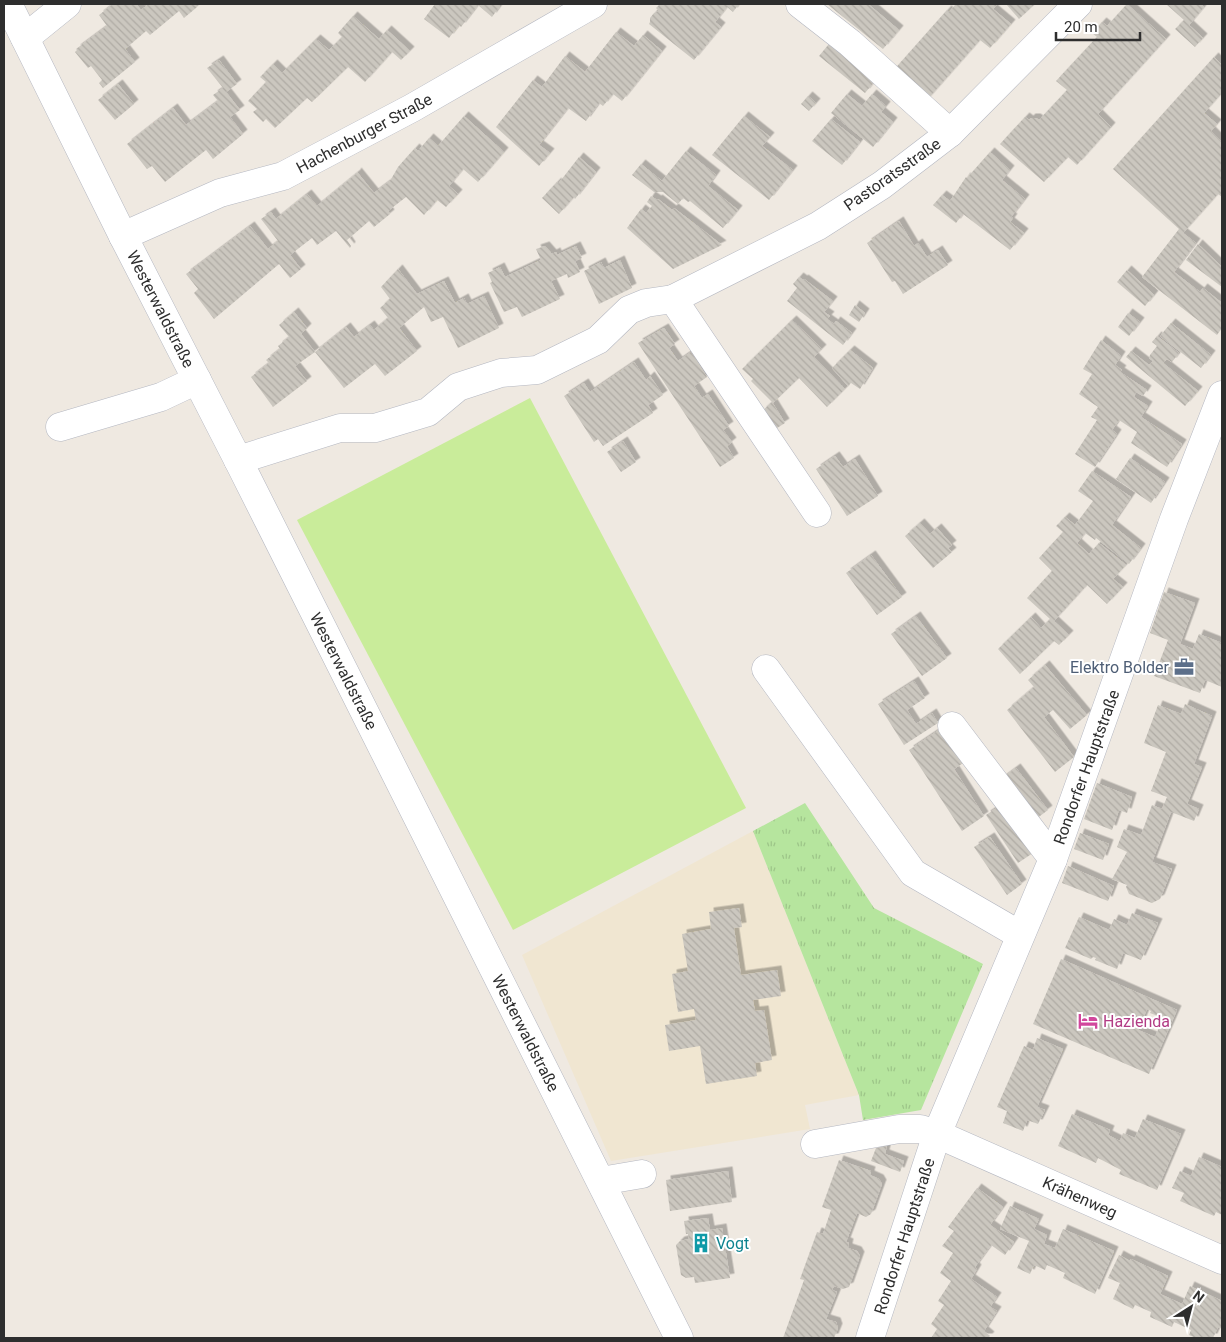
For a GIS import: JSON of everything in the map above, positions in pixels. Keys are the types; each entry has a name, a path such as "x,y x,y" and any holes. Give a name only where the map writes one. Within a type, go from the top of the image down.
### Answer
{"street":[{"name":"Westerwaldstraße","path":"8,4 123,236 238,460 679,1338"},
{"path":"25,38 67,4"},
{"name":"Hachenburger Straße","path":"123,236 220,193 283,176 412,108 593,4"},
{"path":"800,4 850,44 950,133"},
{"name":"Pastoratsstraße","path":"238,460 340,428 376,428 428,412 458,387 501,373 537,370 598,340 629,310 646,303 672,299 818,226 882,185 950,133 1078,4"},
{"path":"672,299 817,513"},
{"path":"60,428 161,397 197,380"},
{"name":"Rondorfer Hauptstraße","path":"870,1338 938,1134 1052,860 1174,519 1222,395"},
{"path":"766,669 913,874 1020,935"},
{"path":"952,726 1052,860"},
{"path":"815,1144 899,1129 920,1129 938,1134"},
{"name":"Krähenweg","path":"938,1134 1222,1260"},
{"path":"601,1181 642,1174"}],"shaded area":[{"path":"753,831 859,1095 805,1105 810,1129 611,1161 522,955"}],"green space":[{"path":"530,398 746,808 513,930 297,520"},
{"path":"805,803 874,908 983,964 921,1110 863,1120 859,1095 753,831"}],"building":[{"path":"113,4 136,4 141,10 149,4 195,4 197,7 184,18 179,11 150,35 146,31 125,49 135,62 103,88 99,83 102,80 91,66 88,68 75,52 76,49 107,26 99,15"},
{"path":"435,4 498,4 500,6 492,17 478,5 461,27 459,25 449,38 424,19"},
{"path":"660,4 739,4 733,12 727,7 715,22 721,27 694,60 649,24 650,18 659,11 656,8"},
{"path":"827,4 868,4 899,30 883,49"},
{"path":"956,4 996,4 993,9 1011,24 990,48 980,40 926,101 892,72 947,10 949,12"},
{"path":"1006,4 1035,4 1019,19"},
{"path":"1127,4 1166,39 1098,114 1111,127 1077,165 1068,157 1044,182 1000,144 1025,117 1029,120 1036,118 1039,120 1067,90 1056,81 1097,37 1092,33 1102,22 1107,26"},
{"path":"1166,4 1200,4 1204,7 1189,25 1203,38 1195,47 1175,29 1184,20"},
{"path":"353,16 379,39 387,30 410,51 401,60 392,52 365,82 348,67 312,102 307,98 275,128 266,119 263,122 253,112 257,109 248,101 266,82 260,77 273,64 282,73 316,39 329,50 342,37 338,33"},
{"path":"616,32 634,46 643,35 662,51 622,101 613,94 603,106 599,103 586,121 568,108 539,145 550,153 539,166 496,127 533,80 542,87 565,56 585,72"},
{"path":"829,44 875,81 865,93 819,56"},
{"path":"1214,57 1222,65 1222,95 1204,113 1217,124 1211,131 1222,142 1222,197 1218,194 1183,233 1196,243 1174,272 1200,292 1203,288 1222,303 1222,328 1217,335 1142,277 1179,229 1113,169"},
{"path":"219,60 237,84 226,92 240,110 230,117 243,134 213,159 206,150 165,182 152,166 147,169 127,144 173,108 186,125 218,101 213,95 223,88 207,68"},
{"path":"118,84 134,104 115,120 98,100"},
{"path":"847,94 862,106 872,94 886,106 881,112 893,122 873,147 831,113"},
{"path":"808,96 816,103 809,111 801,104"},
{"path":"464,116 504,152 478,182 463,169 449,186 458,194 446,207 437,200 424,215 406,197 388,211 390,214 374,227 369,221 347,240 351,246 350,248 336,231 317,245 312,238 290,255 301,269 290,278 279,264 214,319 194,293 198,289 186,274 250,226 268,249 278,241 261,219 271,212 276,219 307,194 317,206 357,172 374,193 390,181 398,167 415,148 418,151 429,138 438,146"},
{"path":"744,116 770,137 762,146 793,170 769,200 712,155"},
{"path":"831,119 860,142 842,165 812,141"},
{"path":"686,151 716,175 708,186 738,210 723,228 690,201 688,202 683,198 678,204 663,192 654,192 632,175 641,164 662,181"},
{"path":"990,152 1010,170 1002,180 1025,199 1011,217 1013,218 1010,222 1024,233 1010,250 963,214 956,223 933,205 942,195 950,201 966,177"},
{"path":"579,157 596,172 575,199 574,197 559,214 542,198 557,182 558,184"},
{"path":"651,196 672,210 674,208 722,245 673,269 627,228 641,209 646,213 652,206 647,202"},
{"path":"899,221 914,246 918,243 927,257 938,250 948,265 903,294 895,281 892,282 867,243"},
{"path":"1198,244 1222,267 1222,287 1186,260"},
{"path":"545,246 552,254 556,252 557,255 576,246 582,258 575,261 580,272 568,278 567,274 551,281 560,299 522,317 517,307 504,312 490,283 492,282 488,273 500,267 505,277 541,260 536,249"},
{"path":"620,260 632,288 599,304 584,271 601,262 604,268"},
{"path":"398,269 417,294 444,281 455,303 464,298 467,304 484,296 499,328 458,348 443,317 431,322 424,307 399,328 417,351 385,376 375,364 344,388 315,352 346,327 354,337 370,325 374,330 388,318 380,308 390,299 381,287"},
{"path":"1127,270 1154,295 1145,306 1117,282"},
{"path":"799,277 833,301 824,312 830,316 827,319 834,324 836,321 852,333 843,345 787,301 797,288 793,284"},
{"path":"855,305 865,313 859,322 849,315"},
{"path":"294,312 307,328 301,334 315,352 295,366 307,381 273,407 251,377 269,363 266,360 280,349 278,346 289,337 279,325"},
{"path":"1128,313 1140,322 1129,336 1118,327"},
{"path":"792,320 822,349 814,357 845,389 827,407 799,378 773,403 742,369"},
{"path":"1171,323 1211,355 1201,368 1160,336"},
{"path":"664,328 675,344 669,348 678,361 691,352 707,377 694,386 702,398 708,394 729,426 723,430 732,442 727,446 734,458 720,467 638,343"},
{"path":"1157,336 1179,353 1172,362 1167,359 1163,363 1198,391 1185,406 1126,357 1131,351 1149,365 1153,361 1149,358 1150,355 1157,346 1152,342"},
{"path":"1101,340 1121,356 1115,365 1122,370 1120,372 1147,390 1143,396 1136,392 1134,397 1148,406 1141,417 1182,444 1167,467 1131,443 1137,432 1119,420 1112,430 1117,434 1095,467 1075,454 1097,420 1091,417 1098,407 1079,394 1092,374 1083,369"},
{"path":"850,350 873,368 860,389 851,383 848,386 832,368"},
{"path":"634,362 646,380 650,376 663,395 648,405 653,413 603,446 598,439 594,442 564,396 584,383 590,392"},
{"path":"772,402 785,423 774,430 762,411"},
{"path":"623,441 636,462 621,472 607,452"},
{"path":"835,456 843,467 855,459 878,496 847,516 816,469"},
{"path":"1130,458 1165,482 1151,503 1116,479"},
{"path":"1092,471 1131,497 1112,525 1141,548 1129,564 1096,538 1095,540 1085,533 1077,543 1089,554 1099,543 1126,565 1113,579 1123,587 1107,604 1087,585 1054,621 1069,635 1059,645 1054,641 1020,674 998,649 1031,617 1041,628 1050,619 1027,598 1052,571 1039,558 1063,532 1056,526 1065,517 1075,525 1093,501 1078,491"},
{"path":"920,523 930,534 937,528 952,545 948,548 952,552 933,568 905,536"},
{"path":"871,555 902,597 877,615 846,573"},
{"path":"1164,592 1195,603 1180,644 1193,649 1199,634 1222,643 1222,687 1205,680 1200,693 1154,676 1168,640 1150,633"},
{"path":"916,616 947,658 922,676 891,634"},
{"path":"1045,665 1087,715 1070,729 1053,710 1044,717 1074,757 1055,772 1007,710 1034,687 1028,680"},
{"path":"914,681 925,698 907,710 916,724 932,713 938,723 904,745 878,704"},
{"path":"1185,704 1212,716 1194,764 1202,767 1187,804 1199,809 1194,821 1171,812 1152,862 1172,869 1160,899 1152,903 1129,894 1127,885 1112,879 1127,852 1117,847 1124,829 1141,835 1152,805 1162,809 1167,797 1151,791 1166,752 1144,743 1158,705 1181,714"},
{"path":"945,726 968,760 954,769 984,816 962,831 909,750"},
{"path":"1016,768 1048,810 1032,822 1000,780"},
{"path":"1097,783 1132,797 1127,813 1119,810 1112,830 1084,819"},
{"path":"1001,805 1033,853 1018,863 986,815"},
{"path":"1080,833 1109,844 1103,860 1074,849"},
{"path":"990,837 1022,884 1007,895 974,847"},
{"path":"1068,866 1114,886 1108,901 1062,883"},
{"path":"739,908 742,927 734,928 741,975 777,970 781,996 753,1000 755,1011 764,1010 772,1060 755,1063 757,1076 706,1084 700,1046 669,1051 665,1025 696,1020 694,1009 678,1012 672,974 688,971 682,934 711,929 709,912"},
{"path":"1132,913 1158,923 1141,960 1123,953 1117,969 1095,960 1096,958 1093,957 1091,959 1065,948 1079,917 1109,930 1114,919 1127,925"},
{"name":"Hazienda","path":"1061,959 1177,1010 1149,1074 1033,1024","holes":["1147,1009 1151,1011 1150,1013 1163,1018 1155,1037 1138,1030"]},
{"path":"1037,1038 1063,1049 1037,1107 1045,1110 1038,1124 1027,1120 1023,1131 1003,1123 1007,1111 997,1107 1024,1046 1033,1050"},
{"path":"1072,1114 1110,1130 1108,1135 1120,1141 1123,1133 1135,1138 1143,1119 1181,1134 1157,1190 1119,1174 1121,1170 1098,1158 1096,1163 1058,1146"},
{"path":"887,1146 885,1154 904,1161 900,1172 871,1161 876,1148"},
{"path":"1199,1157 1222,1167 1222,1215 1216,1212 1214,1216 1180,1201 1184,1193 1172,1188 1180,1171 1191,1176"},
{"path":"839,1160 871,1171 870,1175 879,1179 882,1184 871,1214 866,1217 857,1213 846,1242 849,1243 848,1248 857,1251 860,1256 849,1287 843,1289 834,1286 832,1290 837,1292 826,1319 836,1322 838,1328 834,1338 783,1338 804,1280 800,1279 817,1232 823,1234 831,1210 822,1207"},
{"path":"728,1171 732,1202 670,1211 666,1180"},
{"path":"977,1188 1003,1207 990,1225 1014,1242 1005,1255 991,1245 975,1267 977,1269 971,1279 997,1297 990,1307 997,1311 984,1331 990,1336 988,1338 931,1338 937,1329 931,1324 944,1305 938,1301 951,1281 940,1273 953,1253 942,1246 954,1231 948,1227"},
{"path":"1010,1206 1039,1219 1034,1229 1047,1235 1044,1244 1055,1248 1063,1229 1114,1251 1095,1294 1063,1278 1065,1273 1047,1265 1045,1270 1034,1265 1030,1274 1017,1268 1029,1241 1000,1229"},
{"path":"708,1218 710,1230 722,1228 730,1278 695,1283 694,1277 686,1278 681,1275 676,1245 680,1241 689,1239 688,1234 686,1234 684,1221"},
{"path":"1119,1255 1168,1276 1160,1294 1182,1304 1190,1286 1222,1301 1222,1329 1218,1327 1213,1338 1196,1338 1189,1335 1191,1330 1174,1322 1172,1327 1150,1317 1151,1312 1135,1305 1133,1309 1113,1299 1120,1283 1108,1278"}],"place":[{"name":"Elektro Bolder","path":"1184,667"},
{"name":"Hazienda","path":"1088,1021"},
{"name":"Vogt","path":"701,1243"}]}
